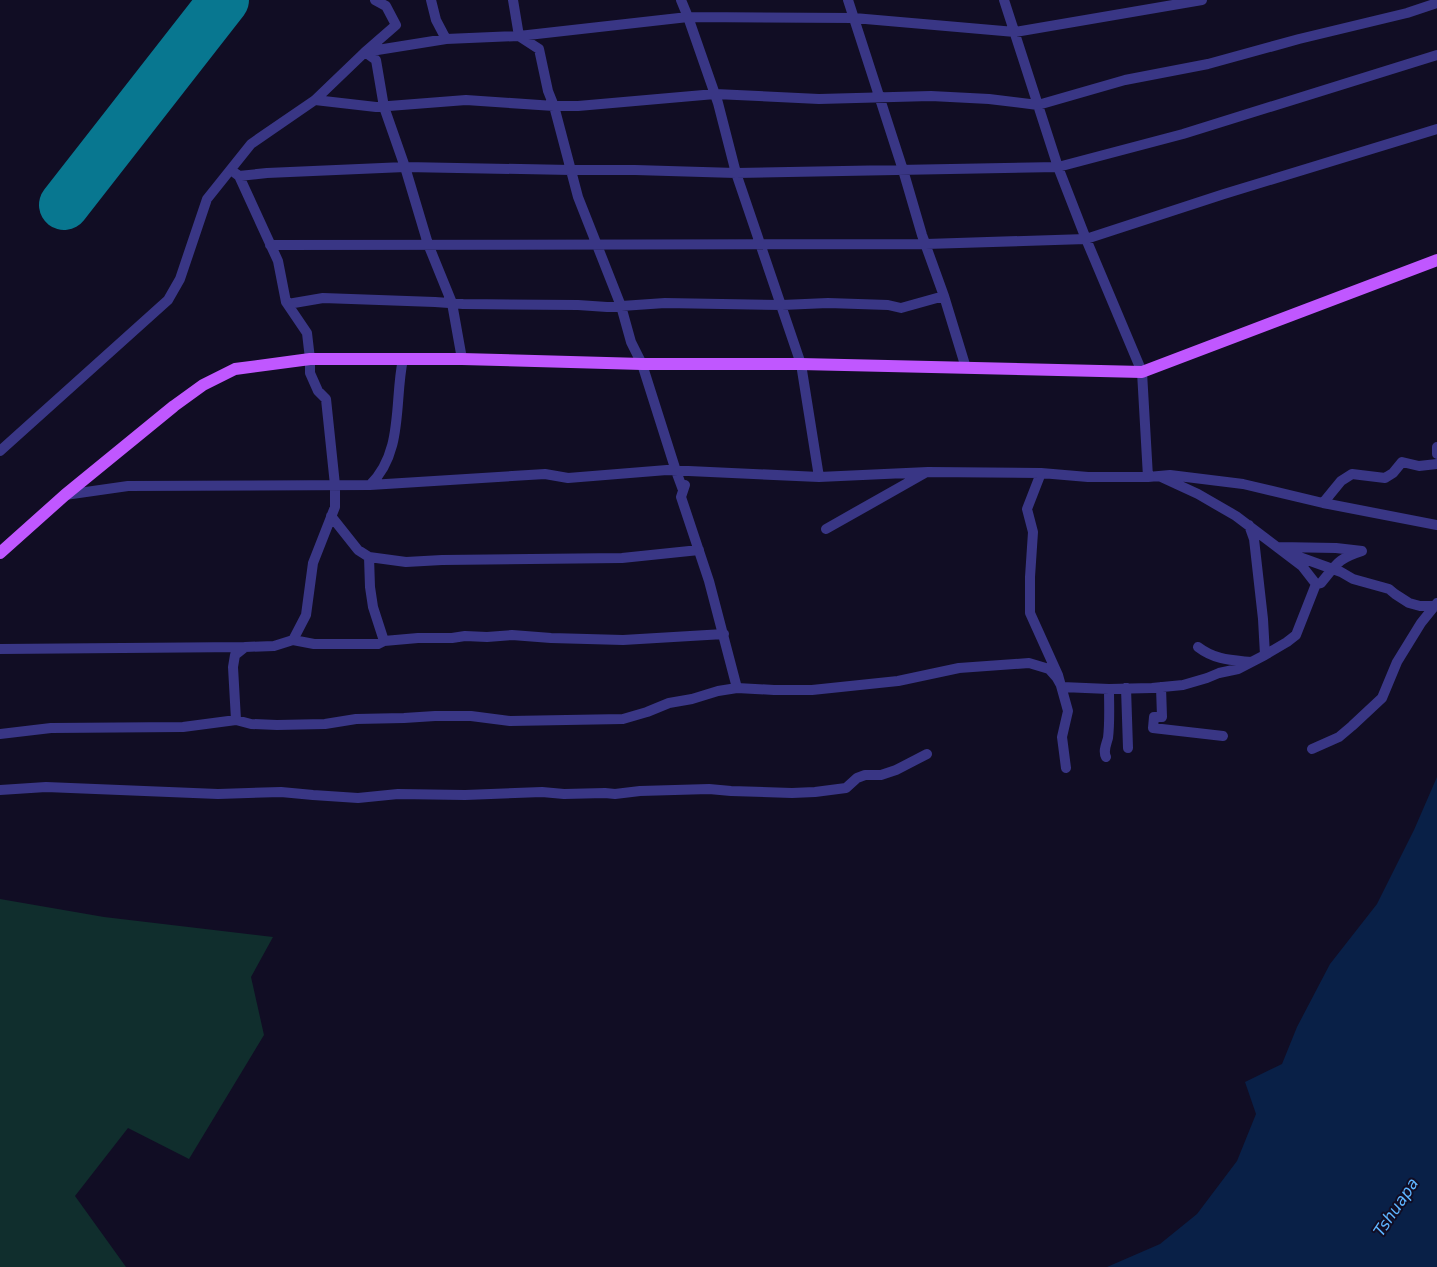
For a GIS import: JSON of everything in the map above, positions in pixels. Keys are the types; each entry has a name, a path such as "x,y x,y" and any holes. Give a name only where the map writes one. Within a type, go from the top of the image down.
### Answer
{"main road":[{"path":"0,553 65,495 174,406 203,385 235,370 310,358 462,359 642,364 801,364 1142,372 1437,260"}],"street":[{"path":"0,451 168,300 180,279 207,199 235,173 251,144 315,100 396,25 386,6 375,0"},
{"path":"431,0 436,20 446,39"},
{"path":"513,0 519,36 539,49 548,92 554,106 578,197 642,364 683,490"},
{"path":"681,0 715,94 736,173 801,364 819,477"},
{"path":"848,0 966,368"},
{"path":"1004,0 1058,167 1142,372 1148,477"},
{"path":"365,52 446,39 519,36 688,17 854,18 1015,32 1150,5 1202,0"},
{"path":"315,100 384,107 466,100 578,106 715,94 819,98 931,96 989,99 1038,105 1125,80 1208,64 1299,39 1407,13 1437,2"},
{"path":"365,52 376,60 384,107 405,167 428,244 452,303 462,359"},
{"path":"235,173 405,167 736,173 1058,167 1183,134 1437,55"},
{"path":"270,244 926,244 1086,239 1224,194 1437,130"},
{"path":"235,173 278,261 286,302 307,334 310,373 318,391 326,399 335,486 335,507 313,563 306,615 293,640"},
{"path":"288,304 324,298 607,307 665,303 782,306 828,303 888,305 901,308 944,296"},
{"path":"370,485 379,476 389,458 395,435 399,376 403,359"},
{"path":"1437,447 1437,454"},
{"path":"1323,503 1341,481 1352,474 1385,478 1393,473 1402,462 1419,466 1437,464"},
{"path":"65,495 128,486 370,485 545,474 568,478 666,470 819,477 928,472 1041,472 1088,477 1170,475 1243,484 1323,503 1437,525"},
{"path":"688,472 681,497 724,634 737,688"},
{"path":"826,529 928,472"},
{"path":"1041,472 1027,509 1033,532 1030,613 1062,687 1068,711 1062,737 1066,768"},
{"path":"1159,476 1198,494 1236,516 1302,566 1316,584"},
{"path":"331,516 358,550 369,557 406,562 622,558 699,550"},
{"path":"1248,525 1254,539 1265,655"},
{"path":"1281,549 1336,548 1362,551 1340,560 1321,583 1316,584"},
{"path":"1281,549 1353,579 1389,589 1409,603 1420,606 1436,604"},
{"path":"369,557 373,607 384,642"},
{"path":"1062,687 1108,689 1183,685 1238,669 1265,655 1296,635 1316,584"},
{"path":"1312,749 1339,737 1382,698 1397,662 1421,623 1436,604"},
{"path":"0,649 245,647 274,646 293,640 314,644 378,644 478,635 487,637 512,635 623,640 724,634"},
{"path":"236,720 233,667 235,655 245,647"},
{"path":"1198,648 1206,654 1219,658 1252,662"},
{"path":"0,734 51,728 183,727 236,720 251,724 277,725 325,724 356,719 435,716 471,716 510,721 623,719 669,703 737,688 812,690 898,681 959,668 1029,663 1049,669 1062,687"},
{"path":"1161,687 1162,717 1154,717 1153,728 1223,736"},
{"path":"1126,688 1128,748"},
{"path":"1106,757 1104,753 1109,722 1108,689"},
{"path":"0,790 46,787 218,794 265,791 358,798 398,794 465,795 542,792 615,794 640,791 709,789 792,793 846,788 857,778 865,774 882,775 905,766 927,754"}],"green space":[{"path":"0,899 104,917 273,937 251,977 264,1035 189,1159 128,1128 75,1196 126,1267 0,1267"}],"water":[{"name":"Tshuapa","path":"1437,777 1437,1267 1107,1267 1160,1244 1197,1214 1237,1161 1256,1114 1245,1082 1282,1064 1297,1027 1330,964 1377,904 1414,830"}],"runway":[{"path":"64,205 224,0"}]}
